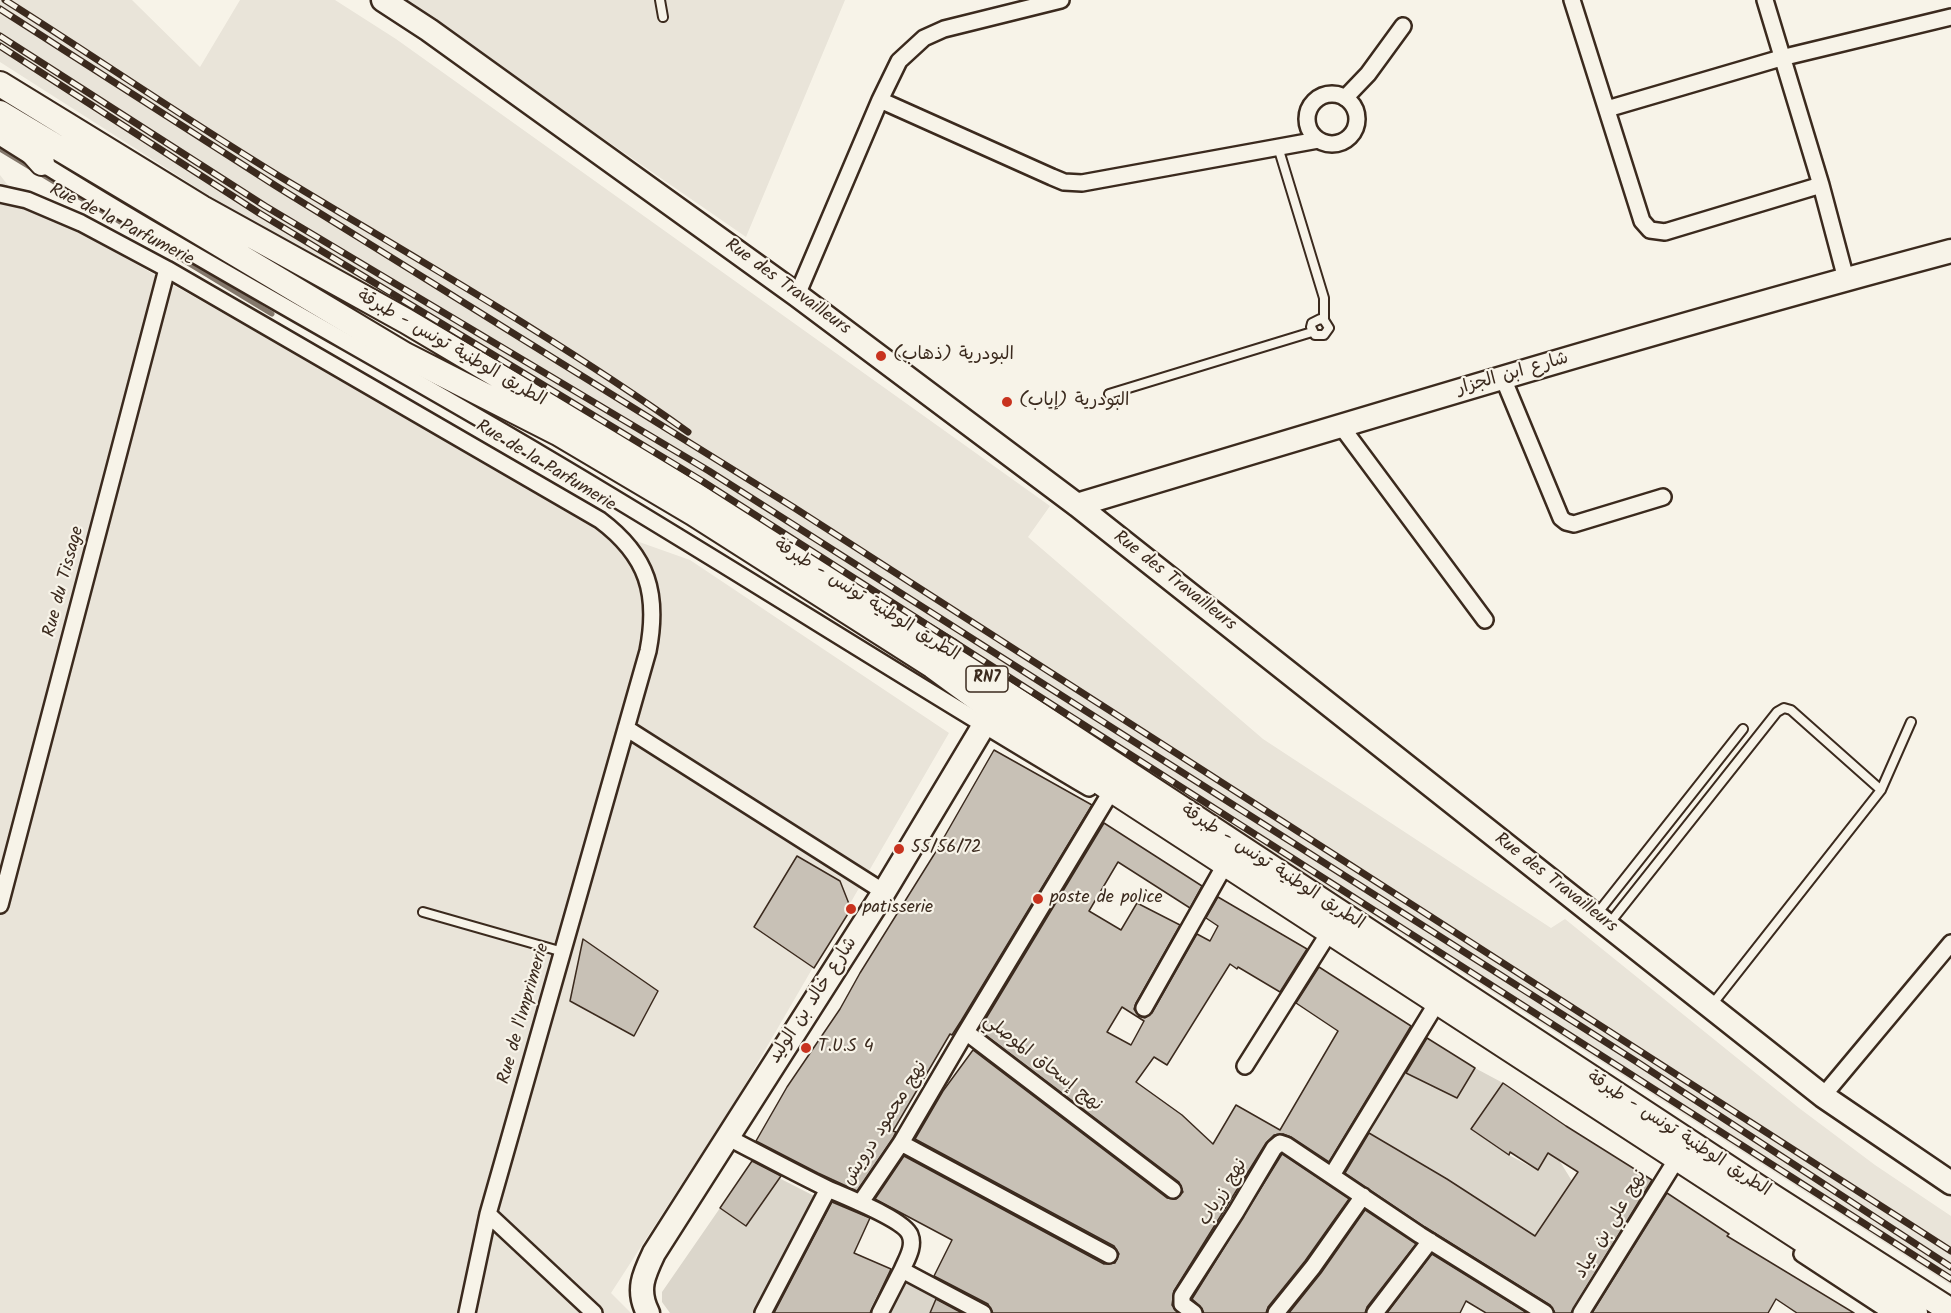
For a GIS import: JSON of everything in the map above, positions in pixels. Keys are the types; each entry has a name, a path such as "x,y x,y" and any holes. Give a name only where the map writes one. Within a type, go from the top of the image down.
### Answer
{"main road":[{"name":"الطريق الوطنية تونس - طبرقة","path":"0,84 202,208 406,321 595,433 949,651 994,710 1763,1190 1951,1311"},
{"name":"الطريق الوطنية تونس - طبرقة","path":"0,114 405,355 558,432 693,513 913,653 1110,794 1436,1003 1674,1162 1764,1216 1915,1313"},
{"path":"0,114 42,163"}],"street":[{"name":"Rue des Travailleurs","path":"383,0 429,30 797,295 1077,505 1823,1096 1951,1183"},
{"path":"1572,0 1642,221 1650,230 1665,232 1821,185"},
{"path":"1765,0 1821,185 1846,279"},
{"path":"797,295 880,100 899,61 924,38 944,29 1054,1"},
{"path":"1607,109 1781,58 1951,17"},
{"path":"1345,98 1368,74 1403,26"},
{"path":"1336,94 1345,98 1352,105 1356,114 1356,124 1352,133 1346,140 1337,143 1318,140 1311,133 1307,124 1307,114 1311,105 1318,98 1327,95 1336,94"},
{"path":"880,100 1052,177 1073,183 1318,140"},
{"path":"0,137 178,247 407,376 675,534 994,710"},
{"name":"Rue de la Parfumerie","path":"0,194 27,200 81,224 167,269 600,520 624,540 633,552 647,581 653,607 653,625 648,651 626,728"},
{"name":"شارع ابن الجزار","path":"1077,505 1503,378 1951,251"},
{"name":"Rue du Tissage","path":"0,905 167,269"},
{"path":"1503,378 1561,518 1566,522 1574,524 1663,497"},
{"path":"1341,426 1485,620"},
{"name":"شارع خالد بن الوليد","path":"648,1313 641,1295 644,1274 654,1253 884,892 994,710"},
{"path":"626,728 884,892"},
{"name":"Rue de l'Imprimerie","path":"466,1313 488,1214 626,728"},
{"name":"نهج إسحاق الموصلي","path":"1110,794 966,1032 1173,1190"},
{"path":"1144,1008 1223,867"},
{"path":"1245,1066 1328,934"},
{"path":"1823,1096 1951,943"},
{"path":"1436,1003 1332,1175 1430,1241 1545,1313"},
{"name":"نهج محمود درويش","path":"727,1137 828,1189 861,1202 902,1143 966,1032"},
{"path":"902,1143 1109,1255"},
{"name":"نهج زرياب","path":"1194,1313 1182,1304 1182,1296 1278,1144 1286,1145 1332,1175"},
{"path":"1674,1162 1892,1313"},
{"name":"نهج علي بن عياد","path":"1581,1313 1674,1162"},
{"path":"763,1313 828,1189"},
{"path":"1276,1313 1314,1267 1363,1196"},
{"path":"861,1202 904,1228 910,1235 911,1249 880,1313"},
{"path":"488,1214 594,1313"},
{"path":"1375,1313 1430,1241"},
{"path":"902,1270 983,1313"}],"lane":[{"path":"660,0 663,17"},
{"path":"1278,147 1324,298 1324,320"},
{"path":"1109,394 1312,332 1320,336 1328,332 1328,323 1320,319 1312,323 1312,332"},
{"path":"1601,921 1777,712 1784,708 1791,710 1881,790"},
{"path":"1710,1007 1881,790 1911,722"},
{"path":"1601,921 1743,729"},
{"path":"423,912 563,952"}],"shaded area":[{"path":"0,0 132,0 200,67 240,0 335,0 396,39 1050,506 1028,537 1263,739 1551,928 1565,919 1799,1108 1875,1165 1951,1216 1951,1285 1027,695 255,225 0,62"},
{"path":"403,0 845,0 746,237"},
{"path":"0,175 17,197 611,532 690,560 949,733 736,1100 611,1293 631,1313 0,1313"},
{"path":"1475,1068 1503,1083 1471,1129 1509,1155 1537,1170 1550,1149 1572,1181 1549,1215 1552,1246 1370,1133 1401,1070 1457,1098"},
{"path":"779,1178 820,1199 756,1313 670,1313 662,1302 662,1292 720,1208"},
{"path":"913,1283 938,1297 930,1313 886,1313 902,1285"}],"building":[{"path":"994,750 1092,805 961,1021 952,1035 950,1034 893,1131 896,1132 893,1138 857,1191 756,1141 787,1087 840,1009 935,853"},
{"path":"1104,823 1202,886 1190,908 1118,862 1089,911 1121,930 1137,903 1180,925 1136,1003 1134,1009 1139,1016 1145,1018 1152,1013 1197,934 1210,941 1218,926 1206,918 1218,897 1307,949 1280,992 1230,964 1167,1065 1154,1057 1136,1082 1182,1115 1213,1144 1236,1105 1280,1130 1338,1031 1296,1003 1319,967 1411,1026 1329,1162 1283,1134 1274,1135 1266,1143 1174,1291 1172,1305 1178,1313 993,1313 988,1304 934,1276 952,1240 875,1199 904,1156 1104,1264 1115,1263 1119,1254 1114,1246 915,1139 943,1091 973,1050 1167,1198 1176,1199 1183,1192 1179,1182 979,1030","holes":["1122,1007 1144,1021 1131,1045 1107,1032"]},
{"path":"797,856 840,881 851,909 814,968 754,927"},
{"path":"583,939 658,991 634,1036 570,1001"},
{"path":"1427,1038 1475,1068 1457,1098 1406,1073"},
{"path":"1503,1083 1652,1180 1571,1313 1555,1313 1550,1305 1425,1227 1345,1173 1369,1133 1447,1179 1535,1236 1578,1172 1548,1153 1538,1170 1510,1152 1509,1155 1471,1129"},
{"path":"1282,1154 1349,1199 1305,1261 1268,1307 1266,1313 1204,1313 1192,1299"},
{"path":"752,1161 781,1176 746,1226 720,1208"},
{"path":"1667,1193 1729,1234 1727,1236 1854,1313 1797,1313 1776,1299 1768,1313 1592,1313"},
{"path":"832,1202 870,1218 854,1253 891,1269 870,1313 774,1313"},
{"path":"1365,1210 1416,1244 1367,1307 1365,1313 1289,1313 1321,1273"},
{"path":"1432,1254 1527,1313 1486,1313 1466,1301 1460,1313 1387,1313"},
{"path":"936,1299 962,1313 930,1313"}],"waterway":[{"path":"0,149 272,314"}],"railway":[{"path":"5,0 249,157 590,365 688,432"},
{"path":"0,9 276,186 793,507 1951,1251"},
{"path":"0,36 265,206 709,471 1637,1062 1951,1267"},
{"path":"0,46 259,213 702,481 1951,1279"}],"place":[{"name":"البودرية (ذهاب)","path":"881,356"},
{"name":"البودرية (إياب)","path":"1007,402"},
{"name":"55/56/72","path":"899,849"},
{"name":"poste de police","path":"1038,899"},
{"name":"patisserie","path":"851,909"},
{"name":"T.U.S 4","path":"806,1048"}]}
